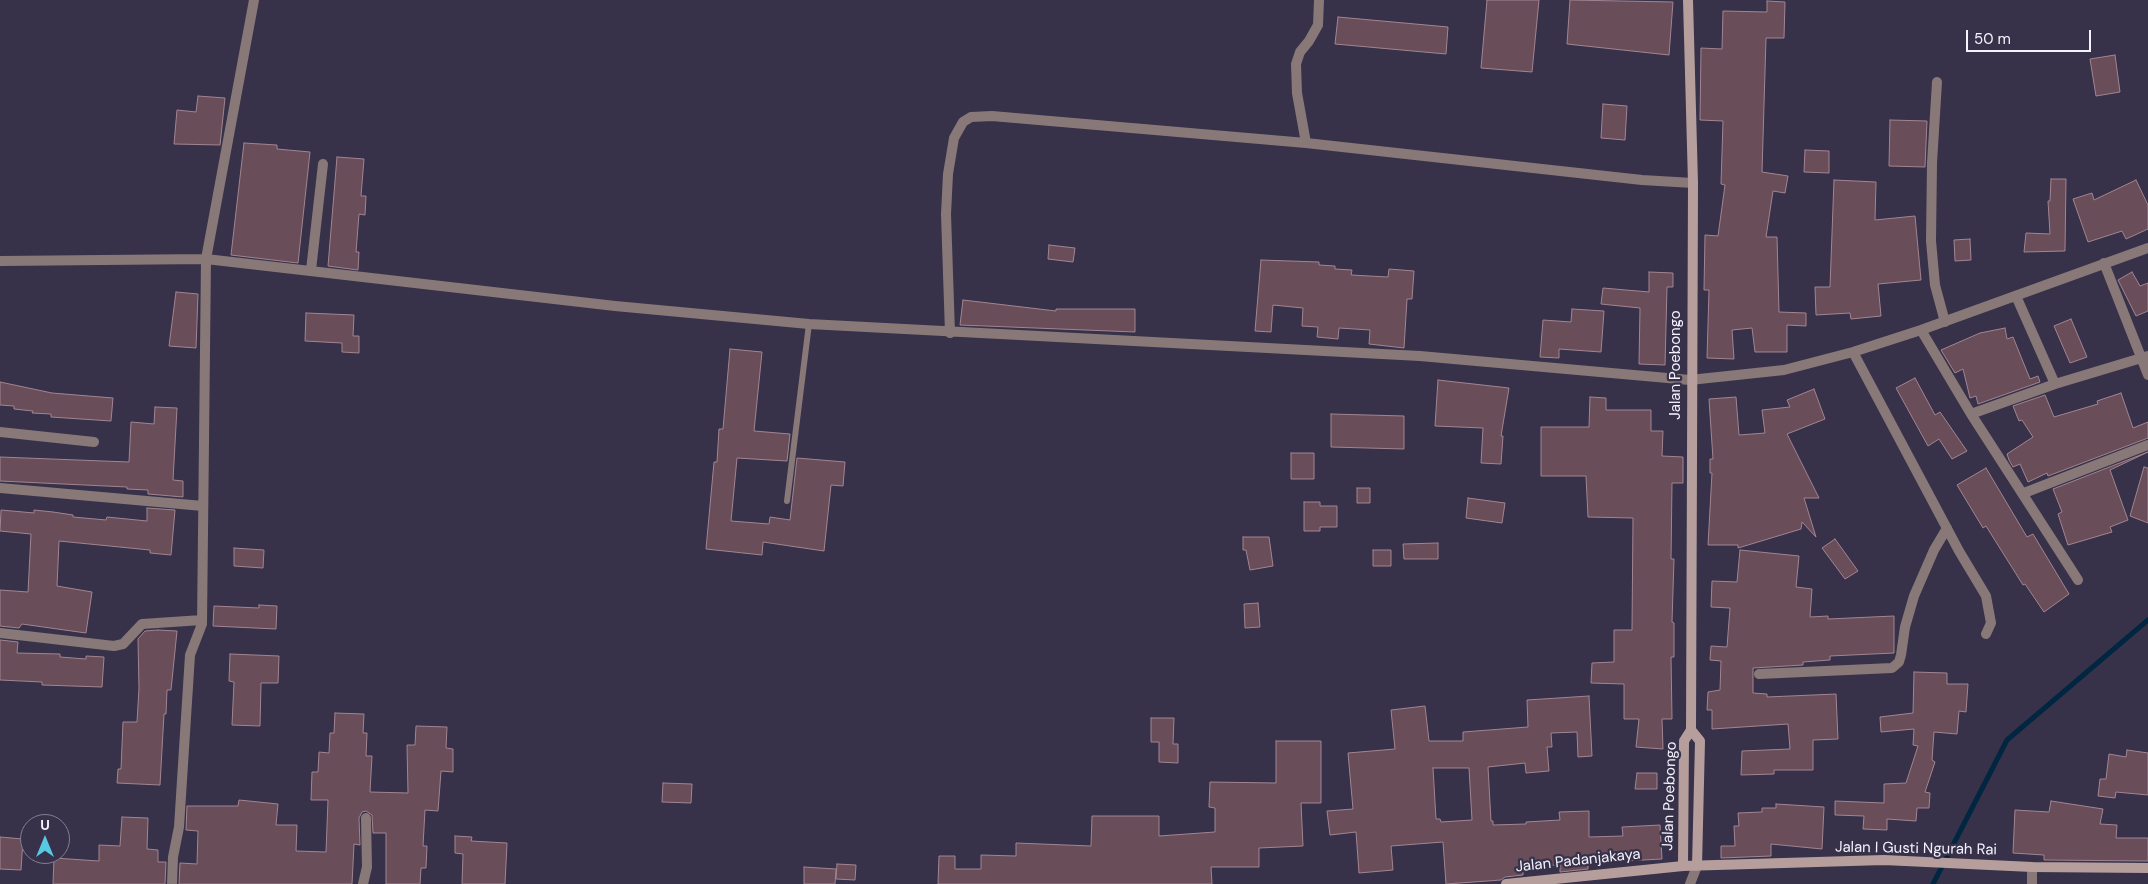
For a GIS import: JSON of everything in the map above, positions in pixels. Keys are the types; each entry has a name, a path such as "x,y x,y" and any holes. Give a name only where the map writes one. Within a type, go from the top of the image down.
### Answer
{"main road":[{"name":"Jalan Poebongo","path":"1683,866 1684,741 1691,730 1690,380 1693,183 1688,0"},
{"name":"Jalan Poebongo","path":"1691,730 1700,741 1697,866"},
{"name":"Jalan I Gusti Ngurah Rai","path":"1683,866 1884,860 2032,867 2148,868"},
{"name":"Jalan Padanjakaya","path":"1506,884 1683,866"}],"street":[{"path":"172,884 173,857 179,826 190,655 202,629 206,259 254,0"},
{"path":"1306,143 1296,87 1296,64 1300,52 1309,41 1318,24 1319,0"},
{"path":"1937,82 1932,163 1931,241 1935,285 1944,322"},
{"path":"950,332 946,214 948,174 954,138 963,122 970,117 992,116 1306,143 1642,180 1693,183"},
{"path":"311,270 324,164"},
{"path":"0,261 206,259 615,306 809,324 1420,356 1690,380 1784,370 1853,352 1944,322 2148,248"},
{"path":"2104,263 2145,357 2148,375"},
{"path":"2016,296 2055,384"},
{"path":"1921,330 1971,414 2024,493 2078,580"},
{"path":"1853,352 1947,528 1986,596 1991,623 1986,634"},
{"path":"1971,414 2055,384 2145,357"},
{"path":"0,432 94,442"},
{"path":"2024,493 2148,445"},
{"path":"0,488 203,506"},
{"path":"1759,674 1892,668 1899,662 1905,627 1914,596 1934,550 1947,528"},
{"path":"0,633 114,646 122,644 142,624 202,620"},
{"path":"364,884 367,867 366,818"},
{"path":"1683,866 1690,884"},
{"path":"1690,884 1697,866"},
{"path":"2032,867 2032,884"}],"lane":[{"path":"787,501 809,324"}],"building":[{"path":"1487,0 1539,0 1532,72 1481,68"},
{"path":"1570,0 1673,2 1669,55 1567,44"},
{"path":"1767,1 1785,2 1784,38 1766,38 1762,172 1788,176 1785,193 1773,191 1766,237 1777,237 1779,312 1806,313 1806,326 1787,325 1787,352 1755,352 1752,328 1732,330 1734,359 1707,358 1709,290 1704,290 1705,235 1718,236 1725,185 1721,184 1723,121 1700,120 1701,48 1722,49 1723,11 1767,12"},
{"path":"1338,17 1448,27 1446,54 1335,44"},
{"path":"2115,55 2120,92 2096,96 2090,59"},
{"path":"198,96 225,98 220,145 174,144 177,110 196,112"},
{"path":"1603,104 1627,106 1625,140 1601,138"},
{"path":"1890,120 1927,121 1925,167 1889,166"},
{"path":"244,143 277,145 277,149 310,152 298,263 231,255"},
{"path":"1805,150 1829,151 1829,173 1804,172"},
{"path":"337,157 364,159 361,196 366,196 365,215 359,214 356,252 359,252 358,270 328,266"},
{"path":"2051,179 2066,179 2065,251 2024,252 2026,233 2050,234 2048,201 2050,201"},
{"path":"1834,180 1876,182 1875,220 1915,216 1921,280 1878,284 1881,316 1851,319 1850,313 1816,315 1815,287 1830,287"},
{"path":"2136,180 2148,205 2148,229 2126,239 2122,231 2088,242 2073,199 2092,193 2094,200"},
{"path":"1970,239 1971,260 1955,261 1954,240"},
{"path":"1049,245 1075,248 1073,262 1048,259"},
{"path":"1261,260 1319,262 1319,265 1335,266 1335,269 1352,270 1351,275 1388,277 1389,269 1414,271 1412,299 1407,299 1404,348 1369,344 1370,330 1339,328 1338,339 1317,337 1318,327 1302,326 1303,308 1273,305 1271,332 1255,331"},
{"path":"1649,272 1673,273 1673,287 1667,287 1665,365 1639,364 1640,308 1601,304 1603,288 1649,292"},
{"path":"2132,272 2140,286 2148,283 2148,311 2136,316 2118,280"},
{"path":"176,292 198,294 196,348 169,346"},
{"path":"963,300 1056,311 1056,309 1135,309 1135,332 960,325"},
{"path":"1572,309 1604,311 1601,352 1559,349 1559,358 1540,357 1543,320 1571,322"},
{"path":"306,313 354,315 353,336 359,336 359,353 342,352 342,343 305,341"},
{"path":"2071,319 2087,357 2070,363 2054,326"},
{"path":"2005,328 2007,339 2013,337 2030,379 2038,376 2040,382 1978,404 1976,396 1970,398 1963,369 1955,373 1941,350 1980,333"},
{"path":"730,349 762,352 754,431 790,434 787,461 737,458 731,521 769,524 770,517 790,520 797,458 845,462 843,486 831,485 824,551 763,542 762,555 706,549 714,462 717,462 719,429 723,429"},
{"path":"1915,378 1935,415 1940,412 1967,451 1952,459 1939,439 1928,446 1896,388"},
{"path":"1438,380 1509,388 1501,436 1503,436 1501,464 1481,463 1483,428 1435,426"},
{"path":"0,382 52,393 113,398 111,421 51,417 51,414 32,413 33,411 14,409 14,406 0,405"},
{"path":"1814,389 1825,419 1787,434 1819,498 1804,498 1816,537 1802,522 1801,529 1738,548 1738,545 1708,545 1712,473 1710,473 1710,459 1713,459 1709,399 1736,397 1739,435 1765,433 1762,410 1790,407 1787,400"},
{"path":"2121,393 2133,428 2148,422 2148,438 2048,476 2047,473 2028,482 2020,464 2013,467 2007,454 2033,437 2022,420 2019,421 2013,406 2045,395 2054,417 2098,404 2097,401"},
{"path":"1590,397 1606,398 1606,410 1651,410 1651,431 1663,431 1662,456 1683,457 1683,483 1672,483 1671,559 1674,559 1672,622 1674,623 1674,657 1671,657 1672,719 1662,719 1663,749 1636,747 1639,719 1624,719 1624,684 1591,683 1592,663 1614,662 1614,630 1632,630 1633,518 1588,517 1586,476 1541,476 1541,427 1589,427"},
{"path":"155,407 177,408 173,480 183,481 183,497 148,494 148,490 127,489 127,487 0,481 0,457 129,462 131,422 154,424"},
{"path":"1331,414 1404,416 1404,449 1331,447"},
{"path":"2148,452 2110,470 2128,520 2110,527 2112,532 2068,545 2058,514 2062,512 2053,489"},
{"path":"1291,453 1314,453 1314,479 1291,479"},
{"path":"2144,467 2148,468 2148,523 2130,516"},
{"path":"1986,468 2027,537 2033,534 2069,594 2044,612 2025,584 2023,585 1986,526 1983,528 1957,485"},
{"path":"1357,488 1370,488 1370,503 1357,503"},
{"path":"1468,498 1505,503 1502,523 1466,518"},
{"path":"1304,502 1320,502 1320,506 1337,506 1337,527 1320,527 1320,531 1304,531"},
{"path":"147,508 175,510 171,555 150,553 150,550 59,541 57,586 92,592 86,633 22,624 19,628 0,626 0,590 28,592 31,534 0,531 1,510 34,513 34,510 73,515 73,517 106,520 107,517 147,521"},
{"path":"1243,537 1269,537 1273,566 1250,570 1246,550 1243,550"},
{"path":"1835,539 1858,571 1845,579 1822,548"},
{"path":"1438,543 1438,559 1404,559 1403,544"},
{"path":"234,548 264,550 263,568 234,566"},
{"path":"1373,550 1391,550 1391,566 1373,566"},
{"path":"1740,550 1799,556 1796,587 1812,589 1810,617 1828,616 1828,619 1894,616 1894,653 1830,656 1830,660 1803,662 1803,665 1753,668 1753,693 1767,694 1767,697 1836,694 1838,739 1813,740 1813,770 1774,770 1774,774 1741,775 1742,751 1790,749 1788,724 1712,729 1712,710 1707,710 1708,692 1720,690 1721,661 1710,660 1711,646 1727,647 1730,608 1711,607 1712,581 1737,582"},
{"path":"1258,603 1260,627 1245,628 1244,604"},
{"path":"259,605 277,606 276,629 213,626 214,606 259,608"},
{"path":"145,631 177,631 171,690 167,690 166,714 164,714 160,785 117,783 118,769 121,769 123,722 137,722 139,688 138,639"},
{"path":"0,640 18,642 17,653 60,654 60,657 86,659 86,656 104,657 102,687 42,685 42,682 0,680"},
{"path":"230,654 279,656 278,683 261,683 260,726 232,725 234,682 229,681"},
{"path":"1914,672 1947,673 1947,684 1968,684 1966,712 1959,711 1957,734 1934,732 1932,760 1935,762 1925,792 1930,793 1929,808 1917,808 1916,821 1887,819 1887,830 1863,829 1864,816 1835,815 1835,801 1884,803 1884,784 1906,783 1918,746 1913,745 1914,729 1881,732 1880,717 1913,713"},
{"path":"1589,696 1592,756 1578,757 1577,732 1551,733 1552,747 1547,747 1549,771 1526,773 1525,763 1488,767 1491,821 1493,821 1493,825 1560,820 1559,812 1589,811 1589,837 1623,836 1622,827 1660,825 1662,859 1624,861 1624,858 1588,858 1588,869 1560,872 1560,865 1523,866 1523,875 1505,877 1501,880 1446,884 1443,842 1391,846 1393,870 1359,873 1356,832 1330,835 1327,811 1353,809 1348,753 1395,749 1391,710 1425,706 1429,741 1463,741 1463,732 1528,727 1527,700","holes":["1433,768 1469,768 1472,820 1441,822 1440,819 1436,819"]},
{"path":"335,713 364,714 363,733 367,733 366,756 372,756 370,792 408,793 407,745 415,745 416,726 447,727 446,748 453,749 453,772 441,771 438,811 425,810 423,846 427,846 426,868 421,868 420,884 386,884 386,833 373,833 372,815 366,811 362,812 359,818 360,845 354,844 352,884 179,884 180,863 197,864 198,831 186,830 187,806 238,806 239,800 278,804 276,825 297,825 296,851 326,852 328,800 311,800 312,772 318,772 319,752 329,753 330,733 334,733"},
{"path":"1151,718 1174,718 1173,744 1178,744 1178,763 1159,762 1159,742 1151,742"},
{"path":"1276,741 1321,741 1321,803 1301,803 1303,846 1259,848 1259,867 1211,867 1212,884 938,884 939,856 955,856 955,869 981,869 981,855 1016,856 1016,843 1091,846 1092,816 1159,816 1159,836 1215,832 1215,808 1209,807 1210,782 1276,783"},
{"path":"2127,750 2148,753 2148,795 2116,792 2115,798 2098,796 2100,779 2106,779 2109,754 2126,757"},
{"path":"1637,773 1657,773 1657,789 1635,789"},
{"path":"663,783 692,784 691,803 662,802"},
{"path":"2051,801 2103,809 2100,824 2117,825 2116,838 2148,838 2148,861 2044,860 2044,855 2013,853 2015,810 2049,812"},
{"path":"1776,804 1824,807 1822,849 1771,844 1771,856 1721,858 1721,846 1735,846 1734,826 1739,826 1738,813 1762,812 1762,808 1776,808"},
{"path":"122,817 148,818 147,849 158,850 158,862 166,862 165,884 53,884 54,864 70,864 70,859 99,861 99,845 120,846"},
{"path":"455,836 472,837 471,841 507,843 505,884 462,884 463,854 455,853"},
{"path":"0,837 20,839 21,870 0,869"},
{"path":"837,864 856,865 855,880 836,879"},
{"path":"804,867 836,869 835,884 804,884"}],"waterway":[{"path":"1933,884 2007,740 2148,620"}]}
